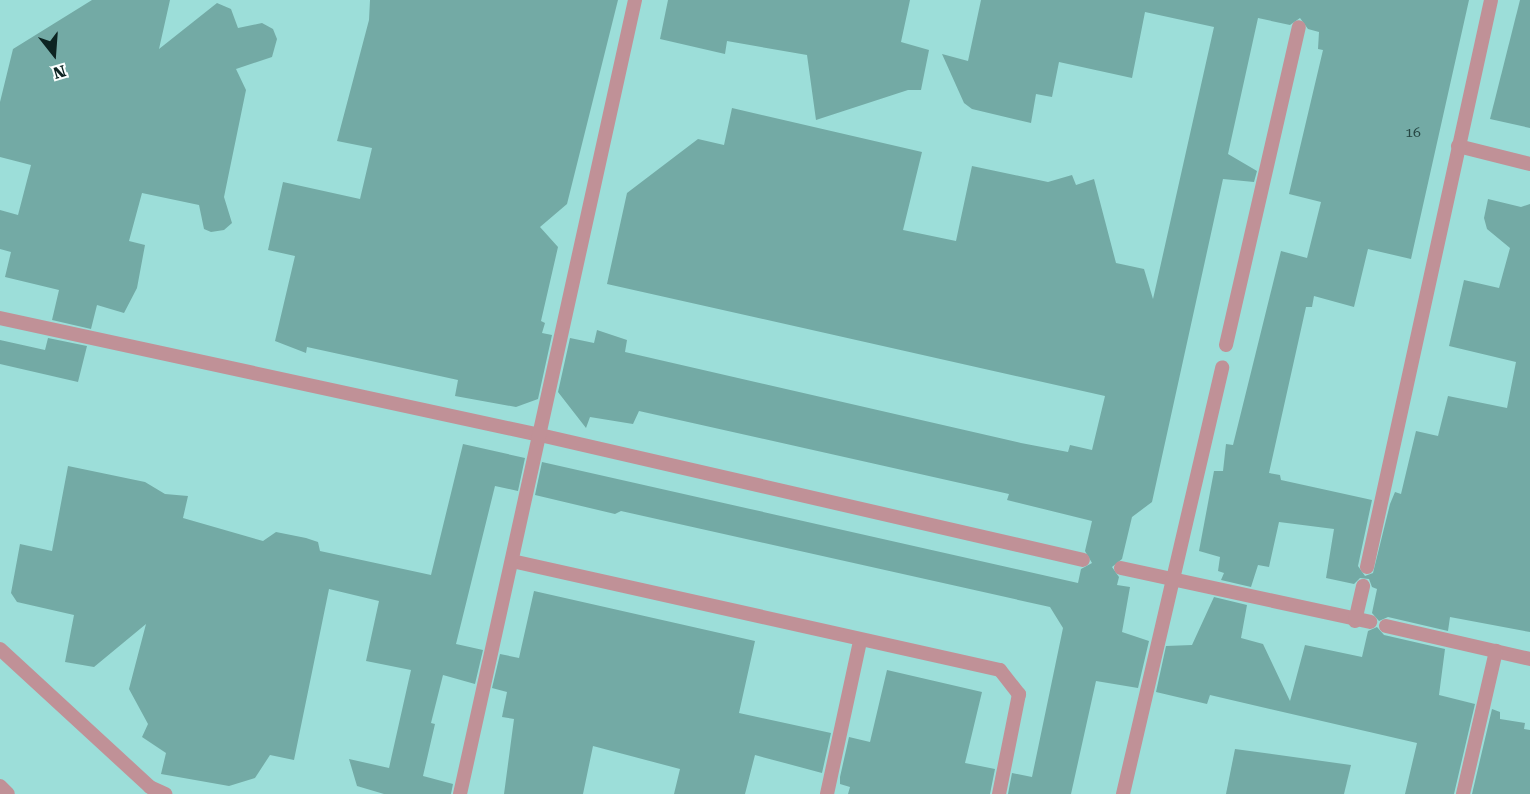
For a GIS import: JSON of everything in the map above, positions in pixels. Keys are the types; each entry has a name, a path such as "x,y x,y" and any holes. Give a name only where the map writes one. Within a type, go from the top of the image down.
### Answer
{"lane":[{"path":"460,794 635,0"},
{"path":"1367,567 1491,0"},
{"path":"1226,345 1299,27"},
{"path":"1458,146 1530,164"},
{"path":"0,318 540,435 1083,560"},
{"path":"1123,794 1222,367"},
{"path":"512,561 860,641 1000,670 1019,694 999,794"},
{"path":"1120,568 1355,621 1370,622"},
{"path":"1355,621 1363,586"},
{"path":"1386,626 1530,659"},
{"path":"827,794 860,641"},
{"path":"0,649 150,787 165,794"},
{"path":"1463,794 1496,651"},
{"path":"0,786 8,794"}],"shaded area":[{"path":"0,0 1530,0 1530,794 0,794"}],"building":[{"path":"92,0 170,0 159,49 217,3 231,9 238,28 262,23 273,29 277,39 272,57 236,69 246,90 224,197 232,223 224,230 211,232 204,229 199,205 142,193 129,241 145,245 137,288 124,313 97,305 91,329 52,320 59,290 5,277 11,252 0,249 0,210 18,215 31,165 0,157 0,102 13,49"},
{"path":"370,0 618,0 567,204 540,227 558,247 541,321 545,323 542,333 552,335 538,399 516,407 455,396 458,380 307,347 306,353 275,341 295,256 268,250 283,182 360,199 372,148 337,141 369,20"},
{"path":"668,0 910,0 901,42 929,50 921,90 908,90 816,120 807,55 727,41 725,54 660,39"},
{"path":"981,0 1469,0 1411,259 1368,249 1354,307 1314,296 1312,307 1306,307 1269,473 1280,475 1281,480 1372,500 1358,566 1365,576 1373,573 1390,504 1395,492 1401,494 1416,431 1438,436 1448,396 1507,408 1516,362 1449,346 1464,280 1499,288 1510,248 1487,229 1484,218 1488,199 1521,207 1530,204 1530,632 1450,617 1448,631 1388,617 1379,621 1372,613 1377,589 1372,587 1369,579 1360,578 1354,584 1326,578 1334,529 1279,522 1269,567 1258,565 1251,587 1221,580 1224,573 1218,571 1220,557 1199,551 1214,471 1223,471 1226,444 1233,445 1281,251 1307,258 1321,202 1289,194 1323,50 1318,49 1319,32 1308,29 1300,18 1290,25 1258,18 1228,154 1257,171 1254,182 1223,179 1152,502 1132,517 1122,559 1112,567 1119,577 1117,585 1130,587 1122,632 1149,641 1138,688 1096,681 1071,794 1008,794 1012,773 1032,777 1063,628 1050,607 621,511 615,514 535,495 542,462 1078,583 1081,569 1092,563 1085,551 1092,521 1007,500 1009,494 639,411 633,424 590,417 586,428 558,392 570,338 594,343 597,330 627,340 625,352 1021,443 1068,452 1070,445 1092,450 1105,396 607,284 627,193 698,139 724,145 732,108 922,152 903,230 956,241 972,166 1048,182 1072,175 1076,185 1094,179 1116,263 1144,269 1153,299 1214,27 1145,12 1132,78 1059,62 1052,97 1036,94 1031,123 972,109 964,103 942,54 968,61"},
{"path":"1520,0 1530,0 1530,128 1490,119"},
{"path":"48,338 87,346 78,382 0,364 0,340 45,350"},
{"path":"463,444 525,458 518,491 495,486 456,644 483,650 475,684 443,675 431,723 435,724 423,776 453,784 451,794 384,794 357,786 349,759 389,768 411,670 366,661 379,601 329,589 294,760 270,755 255,778 229,786 161,774 166,753 142,737 148,724 129,689 146,624 94,667 65,662 74,615 17,602 11,593 20,544 52,551 68,466 145,482 165,494 188,496 183,518 263,541 276,532 306,538 318,542 320,551 431,575"},
{"path":"534,591 755,641 739,713 831,733 822,773 755,755 745,794 674,794 680,769 593,746 583,794 504,794 514,719 502,717 507,692 492,688 500,654 519,658"},
{"path":"1214,597 1247,605 1241,638 1263,644 1290,701 1305,645 1362,657 1368,631 1377,627 1384,635 1445,649 1439,695 1475,704 1454,794 1405,794 1417,743 1210,695 1207,704 1156,692 1166,646 1192,645"},
{"path":"887,670 982,692 965,763 995,769 990,794 848,794 850,787 840,784 840,777 849,737 870,742"},
{"path":"1492,709 1500,712 1500,719 1525,723 1524,729 1530,730 1530,794 1472,794"},
{"path":"1235,749 1351,765 1344,794 1226,794"}]}
